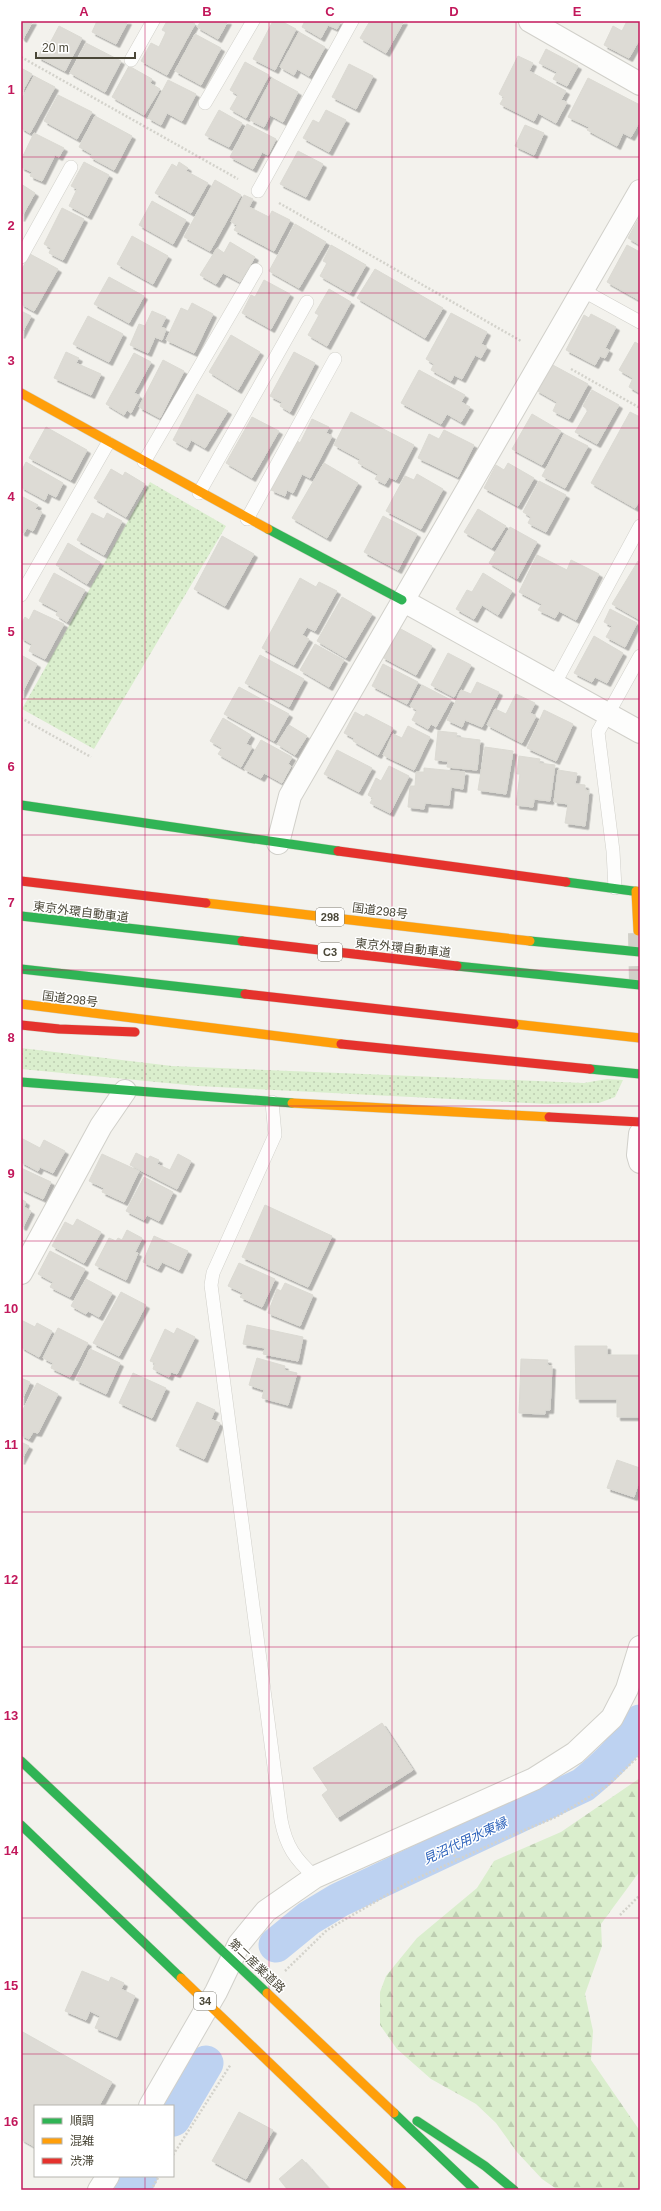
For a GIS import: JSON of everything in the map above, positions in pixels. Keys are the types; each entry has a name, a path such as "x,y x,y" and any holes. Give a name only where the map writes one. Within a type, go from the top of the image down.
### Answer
{"main road":[{"path":"21,393 247,520 402,600"},
{"path":"21,805 278,843 638,892 638,931"},
{"name":"国道298号","path":"21,880 540,942 640,952"},
{"name":"298","path":"121,883 297,913"},
{"name":"東京外環自動車道","path":"21,916 533,975 640,985"},
{"path":"21,969 640,1038"},
{"name":"国道298号","path":"21,1004 286,1038 640,1074"},
{"path":"21,1025 59,1029 145,1033"},
{"path":"184,1034 286,1038"},
{"path":"21,1082 272,1102 640,1122"},
{"name":"第二産業道路","path":"21,1761 476,2190"},
{"name":"34","path":"21,1825 360,2148 402,2190"},
{"path":"370,2089 485,2166 514,2190"},
{"name":"34","path":"388,2177 395,2190"}],"street":[{"path":"530,21 640,84"},
{"path":"278,843 290,796 544,354 640,191"},
{"path":"402,600 640,732"},
{"path":"21,1272 102,1126 125,1091"},
{"path":"640,1134 638,1156 640,1162"},
{"path":"151,2105 209,2004 231,1958 247,1933 266,1911 315,1877 534,1779 575,1753 612,1718 627,1689 640,1647"},
{"path":"98,2190 107,2177"}],"lane":[{"path":"132,60 153,21"},
{"path":"204,103 253,21"},
{"path":"258,191 352,21"},
{"path":"21,257 71,166"},
{"path":"144,462 256,270"},
{"path":"582,290 640,322"},
{"path":"199,493 307,302"},
{"path":"247,520 335,360"},
{"path":"21,595 108,443"},
{"path":"554,685 640,526"},
{"path":"615,888 613,851 598,732 640,656"},
{"path":"272,1102 275,1136 213,1273 211,1285 281,1820 284,1837 296,1860 315,1877"}],"path":[{"path":"21,57 640,408"},
{"path":"21,718 91,757"},
{"path":"285,1971 328,1930 409,1882 503,1839 556,1817 607,1786 640,1755"},
{"path":"620,1915 640,1895"},
{"path":"174,2153 231,2064"},
{"path":"151,2190 159,2177"}],"green space":[{"path":"150,482 226,526 94,749 22,709"},
{"path":"21,1048 172,1066 584,1083 607,1079 623,1080 615,1097 599,1103 547,1104 198,1086 21,1069"},
{"path":"640,1778 640,1871 601,1924 602,1946 585,1994 593,2031 591,2060 640,2131 640,2190 558,2190 542,2179 516,2151 496,2123 476,2104 431,2079 397,2049 380,2025 380,1992 386,1976 417,1938 477,1888 494,1861 561,1832"}],"building":[{"path":"21,21 33,21 23,39 21,37"},
{"path":"97,21 128,21 116,44 92,32"},
{"path":"167,21 190,21 195,24 167,75 141,61 151,43 159,47 166,32 162,30"},
{"path":"201,21 228,21 218,39 197,27"},
{"path":"273,21 281,21 296,29 275,70 253,59"},
{"path":"305,21 341,21 337,29 328,25 321,38 302,27"},
{"path":"370,21 404,21 386,53 360,38"},
{"path":"627,21 640,21 640,43 638,42 629,58 604,45 613,26 622,31"},
{"path":"59,26 82,38 65,71 38,57 46,41 50,43"},
{"path":"299,32 325,47 309,76 297,69 294,75 280,67"},
{"path":"195,34 221,48 201,85 175,71"},
{"path":"86,43 121,61 105,92 70,73"},
{"path":"546,49 578,66 567,86 553,79 557,72 539,63"},
{"path":"518,56 533,63 529,71 566,91 561,100 567,102 556,123 538,113 534,121 500,104 504,97 499,94"},
{"path":"245,62 269,75 246,118 230,109 238,95 230,90"},
{"path":"349,64 373,76 356,109 332,97"},
{"path":"129,66 152,79 150,83 160,89 144,115 112,97"},
{"path":"21,68 32,74 22,92 21,91"},
{"path":"34,76 55,87 30,133 21,128 21,100"},
{"path":"272,78 298,92 283,122 270,115 264,127 250,120"},
{"path":"588,78 640,105 640,121 631,137 623,133 617,146 587,130 589,127 568,117"},
{"path":"168,80 196,94 182,121 167,113 161,125 148,118"},
{"path":"58,95 92,112 77,139 44,121"},
{"path":"219,110 242,123 229,147 205,135"},
{"path":"326,110 346,120 329,152 303,138 313,120 319,123"},
{"path":"95,116 132,136 114,170 90,157 92,154 79,147"},
{"path":"247,124 276,139 268,155 262,152 253,169 230,157"},
{"path":"525,125 544,133 534,155 515,146"},
{"path":"34,133 64,148 59,157 55,155 42,181 30,176 32,172 21,167 21,160"},
{"path":"298,151 323,164 306,197 280,184"},
{"path":"84,162 109,175 88,216 69,206 77,189 71,186"},
{"path":"179,162 188,168 186,171 208,183 191,213 155,193 172,164 177,167"},
{"path":"215,180 241,195 210,251 184,237"},
{"path":"21,184 35,193 21,218"},
{"path":"244,195 253,199 249,207 269,217 272,211 290,220 274,251 234,230 237,225 231,222"},
{"path":"152,201 186,220 173,244 139,225"},
{"path":"62,208 84,219 63,260 49,253 51,248 44,244"},
{"path":"640,216 640,245 628,238"},
{"path":"295,224 326,242 299,288 269,271"},
{"path":"132,236 168,256 153,284 117,264"},
{"path":"230,242 255,257 240,282 223,273 216,284 200,275 217,248 224,253"},
{"path":"331,245 366,265 350,293 320,276 327,263 323,261"},
{"path":"627,245 640,252 639,300 607,282"},
{"path":"30,254 58,269 34,311 21,304 21,271"},
{"path":"375,269 443,308 425,338 357,298"},
{"path":"109,277 144,296 129,323 94,304"},
{"path":"264,280 290,294 271,329 242,313 251,295 255,297"},
{"path":"329,289 351,302 327,346 308,335 319,315 315,313"},
{"path":"192,303 213,314 194,353 166,340 181,308 188,311"},
{"path":"21,311 31,316 21,335"},
{"path":"152,311 166,317 161,327 166,329 162,340 155,337 148,353 130,345 139,324 145,326"},
{"path":"451,313 487,332 481,344 487,347 481,358 475,355 462,379 454,375 451,381 431,370 434,364 426,359"},
{"path":"591,314 616,327 605,348 609,350 605,358 600,356 595,365 566,350 584,315 589,318"},
{"path":"88,316 123,334 109,362 73,344"},
{"path":"231,335 260,352 238,390 209,372"},
{"path":"635,342 640,345 640,393 629,387 633,378 619,370"},
{"path":"66,352 79,358 76,363 101,374 91,395 54,378"},
{"path":"294,352 315,363 290,412 280,406 282,402 270,396"},
{"path":"134,353 151,362 134,393 140,396 131,413 127,410 124,415 106,404"},
{"path":"163,360 184,371 160,418 139,407"},
{"path":"551,364 588,384 569,419 553,411 557,402 536,390"},
{"path":"419,370 465,395 461,402 470,407 461,422 447,414 441,424 401,403"},
{"path":"592,390 619,405 597,444 575,432 588,410 583,406"},
{"path":"197,394 228,411 205,448 191,440 187,448 173,440"},
{"path":"351,412 414,445 396,480 389,477 385,484 375,479 378,474 358,463 360,459 334,445"},
{"path":"630,412 640,417 640,500 635,508 591,483"},
{"path":"532,414 561,431 542,465 512,449"},
{"path":"252,417 279,431 252,478 226,463"},
{"path":"312,419 329,427 326,433 332,436 310,478 302,474 293,493 287,490 285,496 271,490 296,440 300,443"},
{"path":"46,427 87,450 71,480 29,458"},
{"path":"444,430 474,445 458,477 418,458 429,434 439,439"},
{"path":"564,434 588,446 565,488 542,476"},
{"path":"26,462 63,483 56,497 48,493 45,500 21,487 21,472"},
{"path":"324,463 358,483 327,538 292,518"},
{"path":"508,463 534,478 518,506 484,488 496,465 504,470"},
{"path":"111,469 123,476 125,472 145,484 126,517 94,498"},
{"path":"417,474 443,489 421,529 386,511 405,476 414,480"},
{"path":"539,481 566,495 546,532 528,523 531,517 523,512"},
{"path":"21,496 38,505 35,509 42,512 33,531 27,528 24,533 21,532"},
{"path":"478,509 506,526 492,548 464,532"},
{"path":"92,513 104,519 107,513 122,521 104,555 77,540"},
{"path":"383,516 417,534 398,570 364,552"},
{"path":"510,527 537,542 517,579 489,563"},
{"path":"222,536 254,554 225,606 194,589"},
{"path":"68,543 100,562 87,584 56,565"},
{"path":"537,555 567,570 571,560 599,574 576,620 559,611 555,618 538,610 542,604 519,592"},
{"path":"638,561 640,562 640,620 612,604"},
{"path":"54,573 85,590 67,622 56,615 58,611 39,601"},
{"path":"483,573 512,591 498,615 482,605 474,619 456,609 467,590 472,592"},
{"path":"300,578 316,587 319,582 337,591 315,631 307,627 302,635 309,639 294,665 262,648"},
{"path":"342,597 372,614 346,658 317,641"},
{"path":"610,609 637,623 625,647 606,637 612,626 604,622"},
{"path":"34,610 64,624 45,659 29,651 32,644 21,638 21,624 25,617 29,620"},
{"path":"399,628 432,646 416,675 382,657"},
{"path":"594,636 623,653 607,683 595,677 592,682 574,673"},
{"path":"315,644 344,660 329,687 300,670"},
{"path":"448,653 471,665 454,697 431,685"},
{"path":"21,655 37,664 21,695"},
{"path":"260,655 304,679 289,707 245,683"},
{"path":"383,664 418,682 407,704 372,686"},
{"path":"477,682 499,692 482,727 465,720 462,727 447,720 461,690 471,694"},
{"path":"422,685 451,700 436,727 431,724 428,729 412,720 417,710 410,706"},
{"path":"239,687 289,714 274,741 224,714"},
{"path":"516,694 535,703 530,713 536,716 522,743 487,725 495,709 506,714"},
{"path":"544,710 573,724 556,761 527,748"},
{"path":"355,712 364,717 366,714 393,728 378,755 353,741 354,738 344,733"},
{"path":"223,718 251,735 246,744 252,747 241,767 218,754 222,748 210,741"},
{"path":"289,725 307,736 295,755 277,744"},
{"path":"408,726 430,737 414,770 383,755 393,734 402,738"},
{"path":"438,731 457,733 456,737 480,740 477,770 447,767 448,761 435,760"},
{"path":"261,740 292,757 288,764 291,766 282,783 264,773 261,778 244,769"},
{"path":"485,747 513,751 506,794 478,790"},
{"path":"337,750 372,768 359,792 324,774"},
{"path":"519,756 540,759 539,763 555,765 550,801 534,799 533,807 516,805 520,774 517,774"},
{"path":"389,766 409,776 390,813 370,803 373,798 368,795 376,778 381,781"},
{"path":"424,768 465,772 463,789 451,787 449,805 425,803 424,809 408,807 410,786 415,786 416,772 424,772"},
{"path":"558,770 577,773 575,784 585,785 585,790 589,791 585,826 565,823 568,804 554,802"},
{"path":"21,1138 40,1148 44,1140 65,1151 53,1173 40,1167 38,1171 21,1162"},
{"path":"136,1153 148,1159 150,1156 159,1160 157,1164 170,1170 178,1154 191,1161 177,1189 130,1165"},
{"path":"102,1154 139,1171 124,1202 102,1192 104,1188 89,1181"},
{"path":"21,1168 51,1182 43,1199 21,1189"},
{"path":"144,1177 173,1192 159,1221 147,1215 144,1220 126,1211"},
{"path":"21,1199 26,1202 24,1207 31,1211 23,1227 21,1226"},
{"path":"265,1205 332,1236 308,1287 242,1257"},
{"path":"77,1219 101,1232 84,1263 52,1246 65,1222 73,1226"},
{"path":"127,1230 142,1238 135,1252 138,1253 126,1280 95,1265 109,1238 116,1241 118,1238 122,1240"},
{"path":"154,1236 188,1251 179,1270 162,1262 158,1269 143,1262"},
{"path":"50,1251 85,1269 70,1297 50,1287 53,1282 38,1274"},
{"path":"239,1263 275,1279 262,1307 240,1297 243,1293 228,1286"},
{"path":"86,1279 112,1293 99,1317 88,1311 86,1314 71,1306"},
{"path":"285,1283 313,1295 300,1326 268,1313 277,1289 281,1291"},
{"path":"121,1292 146,1305 119,1356 93,1343"},
{"path":"21,1320 35,1327 37,1323 52,1331 39,1357 21,1347"},
{"path":"247,1325 303,1337 298,1361 263,1354 265,1348 243,1344"},
{"path":"58,1328 88,1343 70,1377 51,1368 53,1363 43,1358"},
{"path":"177,1328 195,1337 177,1374 171,1372 169,1377 153,1369 155,1363 150,1361 165,1329 174,1334"},
{"path":"575,1346 607,1346 607,1355 640,1355 640,1417 617,1417 617,1399 576,1399"},
{"path":"90,1349 120,1363 106,1394 76,1380"},
{"path":"257,1358 285,1366 284,1370 297,1373 288,1405 262,1398 264,1390 249,1385"},
{"path":"521,1359 548,1360 547,1365 552,1366 550,1410 545,1410 545,1414 519,1413"},
{"path":"133,1373 166,1388 152,1418 119,1403"},
{"path":"21,1378 30,1382 21,1402"},
{"path":"37,1383 58,1394 38,1433 33,1432 29,1439 21,1435 21,1413"},
{"path":"197,1402 215,1410 211,1419 220,1423 204,1459 176,1446"},
{"path":"21,1442 29,1446 21,1461"},
{"path":"617,1460 640,1468 640,1479 634,1497 607,1488"},
{"path":"382,1723 413,1770 337,1818 322,1795 328,1790 313,1768"},
{"path":"82,1971 109,1982 111,1977 124,1983 121,1989 135,1996 117,2037 95,2028 100,2016 90,2011 86,2020 65,2011"},
{"path":"21,2031 112,2082 100,2105 34,2105 34,2146 21,2139"},
{"path":"239,2112 273,2130 246,2179 212,2161"},
{"path":"302,2159 330,2190 288,2190 279,2179"}],"waterway":[{"name":"見沼代用水東縁","path":"276,1945 309,1918 339,1900 583,1785 600,1771 614,1756 628,1740 640,1722"},
{"name":"見沼代用水東縁","path":"174,2117 206,2063"},
{"name":"見沼代用水東縁","path":"132,2190 139,2177"}],"tunnel":[{"path":"639,933 640,984"}],"traffic: fast":[{"path":"268,529 402,600"},
{"path":"21,805 338,851"},
{"path":"566,882 640,892"},
{"path":"21,916 242,941"},
{"path":"530,941 640,952"},
{"path":"457,966 640,985"},
{"path":"21,969 245,994"},
{"path":"590,1069 640,1074"},
{"path":"21,1082 292,1103"},
{"path":"21,1761 267,1993"},
{"path":"21,1825 181,1978"},
{"path":"394,2113 475,2190"},
{"path":"417,2121 485,2166 514,2190"}],"traffic: slow":[{"path":"21,393 268,529"},
{"path":"636,891 638,931"},
{"path":"206,903 530,941"},
{"path":"21,1004 341,1044"},
{"path":"514,1024 640,1038"},
{"path":"292,1103 549,1117"},
{"path":"181,1978 402,2190"},
{"path":"267,1993 394,2113"}],"traffic: jam":[{"path":"338,851 566,882"},
{"path":"21,881 206,903"},
{"path":"242,941 457,966"},
{"path":"245,994 514,1024"},
{"path":"21,1025 59,1029 135,1032"},
{"path":"341,1044 590,1069"},
{"path":"549,1117 640,1122"}]}
